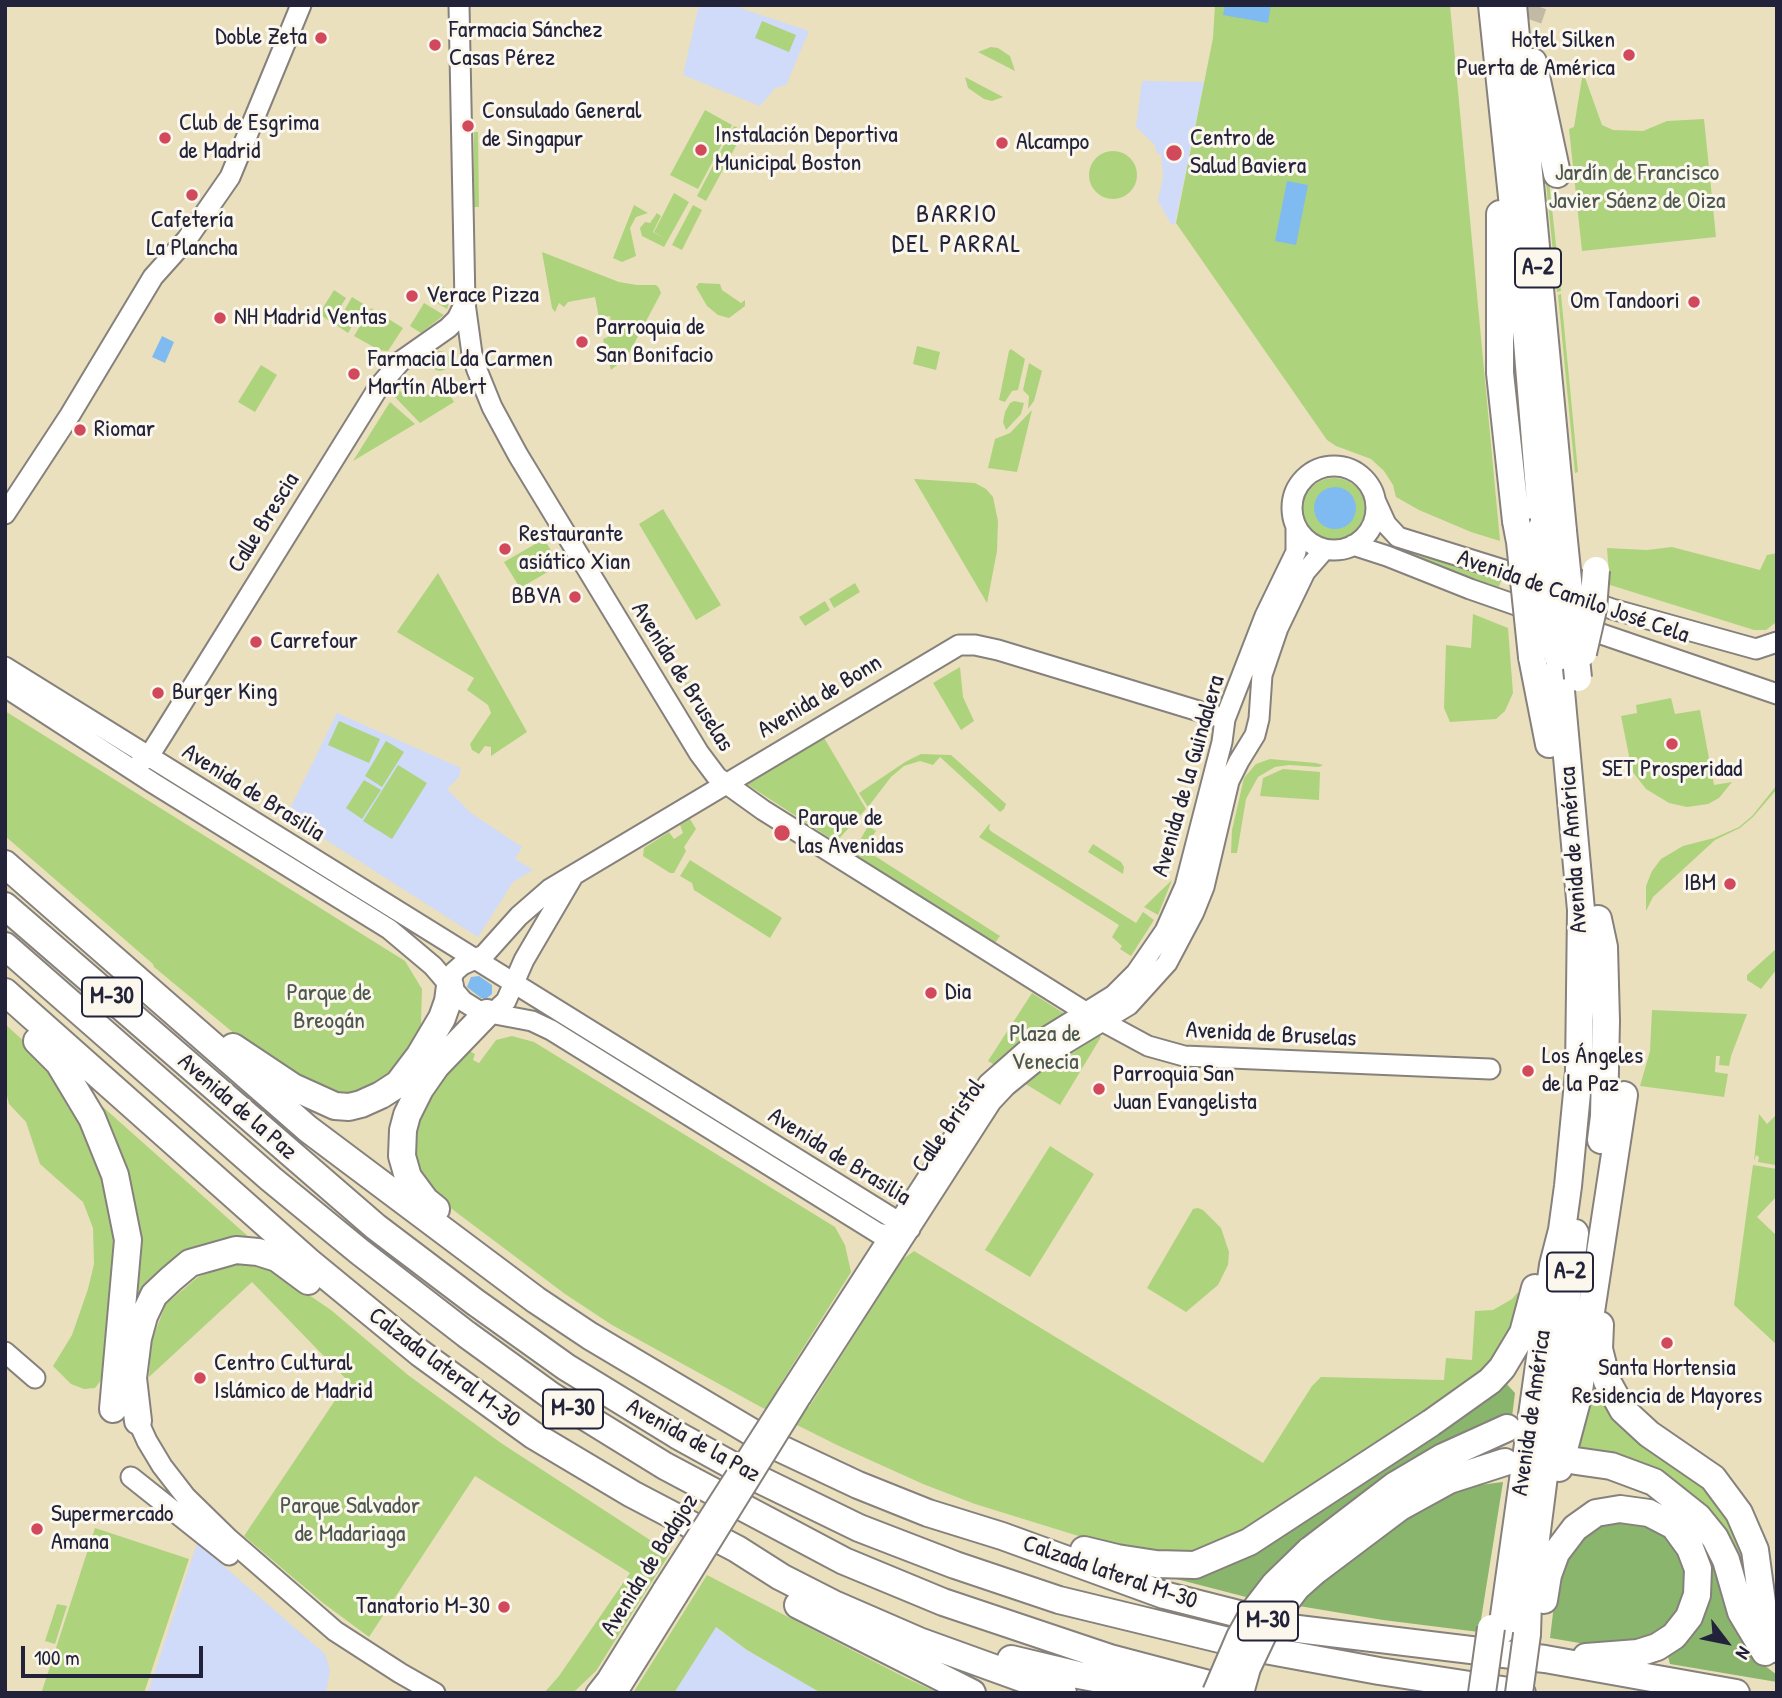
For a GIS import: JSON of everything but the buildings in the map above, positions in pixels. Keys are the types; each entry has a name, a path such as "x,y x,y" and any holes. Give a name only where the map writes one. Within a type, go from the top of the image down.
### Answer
{"highway":[{"path":"1492,5 1497,62 1495,124 1500,209 1500,373 1537,526"},
{"name":"Avenida de América","path":"1513,5 1537,526 1577,856 1581,910 1579,1072 1568,1186 1562,1230 1553,1265 1514,1539 1522,1636 1520,1693"},
{"path":"1522,5 1556,174"},
{"path":"1512,342 1537,526"},
{"path":"1537,526 1520,542 1553,666 1549,744 1560,835 1565,910 1566,997 1553,1265"},
{"name":"A-2","path":"1553,666 1593,609 1596,570"},
{"name":"Avenida de América","path":"1493,1693 1522,1636 1528,1601 1591,1114 1596,1027 1596,868 1553,666"},
{"name":"M-30","path":"5,864 308,1129 536,1300"},
{"name":"Avenida de la Paz","path":"5,906 376,1227 475,1303 566,1367 677,1435 746,1473 859,1528 1014,1586 1120,1616 1265,1650 1520,1693"},
{"path":"1572,1362 1604,1116 1604,947 1598,919"},
{"name":"Avenida de la Paz","path":"5,946 271,1179 371,1260 550,1395 665,1466 844,1561 943,1602 1110,1658 1246,1693"},
{"path":"152,992 293,1087 335,1106 349,1107 382,1095 398,1084 427,1045 442,1018 450,986"},
{"name":"Calzada lateral M-30","path":"5,992 287,1242 420,1353 533,1435 632,1494 737,1549 781,1577 884,1626 984,1666 1063,1693"},
{"path":"5,1011 59,1063 92,1118 116,1175 128,1240 113,1409"},
{"path":"490,1013 436,1066 407,1115 401,1156 413,1186 433,1208 550,1292 714,1395 746,1428"},
{"path":"1002,1536 1052,1541 1117,1558 1156,1564 1195,1565 1249,1542 1431,1423 1490,1381 1502,1368 1523,1333 1531,1307 1554,1158 1563,1071"},
{"path":"217,1090 355,1181 477,1270 536,1300"},
{"path":"1531,1693 1522,1636 1534,1607 1555,1484 1578,1397 1624,1095"},
{"path":"1603,1243 1600,1349 1607,1381 1623,1410 1649,1434 1713,1478 1739,1513 1755,1550 1764,1617 1777,1649"},
{"path":"138,1420 133,1378 144,1316 154,1295 171,1279 190,1263 213,1255 236,1250 258,1252 277,1258 346,1309 420,1353"},
{"name":"Calzada lateral M-30","path":"536,1300 590,1336 775,1446 928,1513 1002,1536 1164,1595 1298,1629 1522,1636 1735,1693"},
{"path":"1240,1693 1247,1668 1266,1629 1297,1587 1312,1561 1394,1486 1443,1457 1507,1428"},
{"path":"1576,1461 1611,1466 1654,1482 1698,1517 1715,1538 1726,1560 1741,1612 1762,1649 1777,1663"},
{"path":"1216,1693 1240,1637 1255,1610 1275,1584 1448,1480 1505,1462"},
{"path":"632,1494 664,1527 779,1595 971,1693"},
{"path":"1620,1509 1650,1513 1674,1526 1690,1548 1698,1569 1697,1595 1689,1617 1674,1636 1657,1647 1638,1653 1522,1636 1556,1553 1575,1528 1596,1513 1620,1509"},
{"path":"737,1549 767,1560 913,1628 957,1644 1078,1675 1175,1693"},
{"name":"Avenida de América","path":"1482,1693 1522,1636"},
{"path":"925,1670 980,1693"}],"street":[{"path":"5,514 70,415 153,277 187,239 230,177 300,5"},
{"name":"Avenida de Bruselas","path":"459,5 465,303 472,354 492,407 699,753 723,783 1095,1018 1148,1045 1184,1056 1490,1069"},
{"name":"Calle Brescia","path":"149,756 380,385 401,361 448,328 465,303"},
{"path":"1343,466 1357,472 1368,483 1376,502 1375,517 1364,538 1340,550 1325,549 1304,537 1296,526 1292,513 1292,501 1297,488 1312,471 1325,467 1343,466"},
{"name":"Avenida de Camilo José Cela","path":"1376,502 1386,524 1398,537 1502,568 1612,609 1756,649 1777,642"},
{"name":"Avenida de la Guindalera","path":"1095,1018 1136,973 1165,930 1185,886 1222,742 1225,719 1265,616 1296,552 1296,526"},
{"name":"Avenida de Camilo José Cela","path":"1353,545 1505,602 1777,694"},
{"name":"Avenida de la Guindalera","path":"1095,1018 1129,1005 1151,983 1167,963 1194,912 1204,887 1229,781 1255,735 1259,719 1262,675 1278,628 1305,572 1325,549"},
{"name":"Avenida de Bonn","path":"476,960 543,894 577,872 944,652 966,644 998,650 1225,719"},
{"name":"Avenida de Brasilia","path":"5,667 476,960"},
{"name":"Avenida de Brasilia","path":"5,687 153,783 389,929 424,958 450,986"},
{"path":"112,755 137,764 149,756"},
{"name":"Avenida de Bonn","path":"514,982 524,960 577,872"},
{"path":"476,960 514,982 506,1001 490,1013 478,1011 463,1001 450,986 454,972 462,965 476,960"},
{"name":"Avenida de Brasilia","path":"514,982 898,1229"},
{"name":"Avenida de Brasilia","path":"490,1013 532,1021 551,1030 857,1221 898,1229"},
{"name":"Calle Bristol","path":"795,1394 988,1084 1030,1048 1095,1018"},
{"path":"5,1352 35,1378"},
{"name":"Avenida de Badajoz","path":"596,1693 670,1593 795,1394"},
{"path":"138,1420 147,1441 170,1476 229,1539 335,1631 400,1674 435,1693"},
{"path":"131,1477 236,1560 308,1623 359,1660 412,1693"},
{"name":"Avenida de Badajoz","path":"617,1693 670,1593"}],"shaded area":[{"path":"699,5 731,5 809,31 786,85 775,88 760,106 683,75"},
{"name":"Centro de Salud Baviera","path":"1142,81 1204,82 1175,224 1171,224 1158,201 1163,176 1161,155 1156,152 1155,145 1136,127"},
{"path":"337,713 461,768 459,777 447,789 471,813 522,847 515,859 533,870 513,882 478,937 287,815"},
{"path":"197,1543 325,1654 330,1670 326,1693 148,1693"},
{"path":"715,1627 747,1650 821,1693 674,1693"}],"green space":[{"path":"1215,5 1450,5 1500,541 1419,510 1396,497 1393,485 1384,471 1371,459 1327,440 1176,223 1213,38"},
{"path":"762,21 796,35 789,52 755,38"},
{"path":"991,47 1010,56 1015,71 978,52"},
{"name":"Jardín de Francisco Javier Sáenz de Oiza","path":"1583,72 1602,125 1613,130 1643,131 1667,121 1704,119 1716,237 1582,251 1569,129 1574,127"},
{"path":"965,77 1003,97 992,101 984,99 968,88"},
{"name":"Instalación Deportiva Municipal Boston","path":"705,110 732,125 698,189 670,175"},
{"path":"734,126 744,131 706,201 697,196"},
{"path":"474,132 478,132 479,207 474,207"},
{"path":"1113,151 1130,158 1137,175 1130,192 1113,199 1096,192 1089,175 1096,158"},
{"path":"1543,153 1546,153 1561,291 1557,292"},
{"path":"674,193 689,202 664,247 642,236 640,228 645,222 650,223 657,213 661,216 653,232 666,239 654,232"},
{"path":"634,205 648,213 636,217 630,228 636,256 622,262 613,258"},
{"path":"693,205 702,210 682,250 672,245"},
{"path":"542,252 619,282 656,285 659,288 661,293 627,357 611,370 603,339 608,337 607,330 612,329 610,316 599,318 595,297 568,302 564,307 559,303 555,312"},
{"path":"437,283 452,293 447,309 428,298"},
{"path":"699,283 720,284 722,290 741,303 745,300 745,306 729,318 718,315 707,306 696,287"},
{"path":"334,290 346,298 331,322 319,314"},
{"path":"1561,294 1578,472 1575,473 1558,295"},
{"path":"352,297 365,305 348,333 336,325"},
{"path":"424,303 444,315 421,333 410,326"},
{"path":"371,308 403,328 388,351 379,350 354,336"},
{"path":"917,346 940,352 936,370 913,364"},
{"path":"1011,349 1025,359 1018,390 1012,391 1005,402 999,400"},
{"path":"436,351 444,351 450,361 444,371 436,371 430,365 430,357"},
{"path":"1029,363 1042,371 1034,401 1028,409 1029,396 1023,390"},
{"path":"261,365 277,375 255,412 238,402"},
{"path":"397,391 451,397 454,402 420,423 395,397"},
{"path":"1014,401 1024,403 1021,414 1006,430 1003,422 1005,412"},
{"path":"390,402 415,424 353,461"},
{"path":"1032,410 1017,472 988,468 995,439 1010,433"},
{"path":"1328,478 1340,478 1356,487 1363,497 1363,521 1356,531 1340,540 1328,540 1317,535 1308,526 1303,515 1303,503 1308,492 1317,483"},
{"path":"914,479 975,483 993,497 998,521 997,551 987,603"},
{"path":"663,509 721,605 696,620 639,524"},
{"path":"544,539 560,565 520,588 504,562"},
{"path":"1397,546 1501,581 1499,587 1393,551"},
{"path":"1672,547 1760,570 1767,555 1777,553 1775,623 1766,630 1754,630 1610,585 1607,548 1647,550"},
{"path":"438,573 527,732 491,756 491,747 485,746 479,754 472,750 470,744 491,713 488,705 467,690 474,678 397,632"},
{"path":"855,583 860,592 834,608 829,599"},
{"path":"825,601 830,610 805,626 799,617"},
{"path":"1473,614 1508,628 1513,693 1505,711 1496,719 1450,722 1444,708 1446,645 1471,648"},
{"path":"960,667 963,697 974,721 961,730 933,683"},
{"path":"691,681 725,734 714,740 704,724 708,721 685,684"},
{"name":"SET Prosperidad","path":"1671,698 1675,714 1700,710 1714,785 1732,782 1719,798 1708,804 1687,807 1669,803 1646,789 1632,771 1621,716 1637,713 1636,705"},
{"name":"Parque de Breogán","path":"5,711 405,961 422,989 421,1024 425,1026 414,1049 370,1097 338,1099 253,1049 154,967 5,836"},
{"path":"339,721 380,739 369,763 328,745"},
{"path":"823,736 866,809 836,842 745,783"},
{"path":"386,741 404,752 382,787 365,776"},
{"path":"921,754 951,755 1006,804 1004,809 1000,812 940,757 933,765 920,761 904,766 891,777 868,807 859,793"},
{"path":"1270,759 1323,765 1275,767 1258,777 1246,799 1237,853 1231,853 1232,830 1244,778 1256,764"},
{"path":"398,765 427,783 392,839 363,821"},
{"path":"1283,769 1320,772 1319,800 1260,796 1263,778"},
{"path":"364,780 381,790 362,819 346,808"},
{"path":"1777,785 1777,789 1753,817 1740,828 1715,840 1653,897 1646,911 1646,886 1661,859 1683,846 1714,838 1739,827 1752,816"},
{"path":"690,819 696,829 684,847 686,851 674,873 643,856 644,848 669,832 674,839 683,833 680,825"},
{"path":"990,823 989,829 992,832 1136,923 1143,912 1154,920 1131,956 1120,949 1122,946 1112,937 1119,925 979,837"},
{"path":"868,826 876,831 864,849 1000,936 990,950 848,861"},
{"path":"1093,844 1121,862 1124,867 1123,874 1088,852"},
{"path":"690,860 782,918 770,938 694,890 692,883 680,876"},
{"path":"1172,880 1158,915 1144,907"},
{"path":"1777,948 1777,969 1761,989 1747,980 1747,975"},
{"name":"Plaza de Venecia","path":"1032,993 1101,1037 1060,1105 988,1061"},
{"path":"1652,1010 1747,1014 1729,1066 1719,1065 1720,1056 1716,1056 1715,1072 1728,1074 1724,1097 1640,1086 1650,1051"},
{"path":"5,1024 45,1064 81,1116 112,1199 117,1265 105,1375 95,1388 84,1389 71,1384 53,1366 72,1335 88,1289 94,1264 93,1228 83,1202 40,1164 26,1122 9,1104 5,1087"},
{"path":"512,1036 534,1042 835,1227 845,1245 851,1272 778,1388 809,1407 903,1259 914,1251 1263,1463 1312,1386 1321,1377 1444,1380 1446,1358 1472,1360 1475,1311 1493,1310 1517,1293 1521,1294 1511,1328 1489,1370 1253,1528 1191,1553 1151,1552 1101,1543 975,1504 923,1484 759,1406 612,1325 565,1294 432,1194 416,1169 412,1149 416,1119 428,1094 466,1049 475,1054 473,1060 479,1063 496,1040"},
{"path":"94,1099 250,1238 228,1243 132,1321"},
{"path":"1759,1114 1767,1124 1777,1114 1775,1165 1758,1162 1759,1157 1756,1155 1754,1161"},
{"path":"1050,1146 1094,1174 1030,1277 985,1250"},
{"path":"1753,1165 1777,1169 1777,1196 1757,1217 1777,1236 1777,1345 1734,1305"},
{"path":"1198,1208 1221,1228 1229,1252 1228,1265 1218,1285 1186,1312 1147,1288 1193,1209"},
{"name":"Parque Salvador de Madariaga","path":"234,1263 272,1270 331,1310 408,1375 501,1443 670,1553 596,1671 576,1690 572,1693 544,1693 559,1676 630,1573 475,1476 369,1637 323,1603 244,1536 348,1381 252,1282 149,1377 151,1342 166,1304 198,1277"},
{"path":"1596,1367 1701,1481 1744,1541 1762,1636 1704,1509 1574,1449"},
{"path":"1503,1380 1515,1393 1512,1417 1250,1598 1161,1575 1180,1571"},
{"path":"1503,1482 1479,1632 1293,1605 1371,1535 1456,1488"},
{"path":"1627,1518 1657,1528 1678,1548 1688,1572 1684,1606 1669,1628 1638,1645 1603,1647 1550,1638 1556,1588 1565,1557 1596,1523"},
{"path":"1689,1523 1705,1545 1760,1662 1777,1675 1777,1682 1670,1664 1667,1653 1682,1641"},
{"path":"95,1528 189,1559 144,1693 42,1691"},
{"path":"707,1575 939,1693 821,1693 747,1650 716,1627 674,1693 633,1693"},
{"path":"57,1604 67,1606 55,1644 45,1641"}],"water":[{"path":"1225,5 1271,5 1268,23 1223,15"},
{"path":"1287,181 1308,185 1296,245 1275,241"},
{"path":"162,336 174,342 165,363 152,357"},
{"path":"1335,487 1350,493 1356,508 1350,523 1335,529 1320,523 1314,508 1320,493"},
{"path":"479,976 492,985 492,994 487,998 481,998 467,987 471,977"}],"tunnel":[{"path":"1520,57 1523,36 1534,5"}],"place":[{"name":"Doble Zeta","path":"321,38"},
{"name":"Farmacia Sánchez Casas Pérez","path":"435,45"},
{"name":"Hotel Silken Puerta de América","path":"1629,55"},
{"name":"Consulado General de Singapur","path":"468,126"},
{"name":"Club de Esgrima de Madrid","path":"165,138"},
{"name":"Alcampo","path":"1002,143"},
{"name":"Instalación Deportiva Municipal Boston","path":"701,150"},
{"name":"Centro de Salud Baviera","path":"1174,153"},
{"name":"Cafetería La Plancha","path":"192,195"},
{"name":"Verace Pizza","path":"412,296"},
{"name":"Om Tandoori","path":"1694,302"},
{"name":"NH Madrid Ventas","path":"220,318"},
{"name":"Parroquia de San Bonifacio","path":"582,342"},
{"name":"Farmacia Lda Carmen Martín Albert","path":"354,374"},
{"name":"Riomar","path":"80,430"},
{"name":"Restaurante asiático Xian","path":"505,549"},
{"name":"BBVA","path":"575,597"},
{"name":"Carrefour","path":"256,642"},
{"name":"Burger King","path":"158,693"},
{"name":"SET Prosperidad","path":"1672,744"},
{"name":"Parque de las Avenidas","path":"782,833"},
{"name":"IBM","path":"1730,884"},
{"name":"Dia","path":"931,993"},
{"name":"Los Ángeles de la Paz","path":"1528,1071"},
{"name":"Parroquia San Juan Evangelista","path":"1099,1089"},
{"name":"Santa Hortensia Residencia de Mayores","path":"1667,1343"},
{"name":"Centro Cultural Islámico de Madrid","path":"200,1378"},
{"name":"Supermercado Amana","path":"37,1529"},
{"name":"Tanatorio M-30","path":"504,1607"}],"district":[{"name":"BARRIO DEL PARRAL","path":"957,230"}]}
